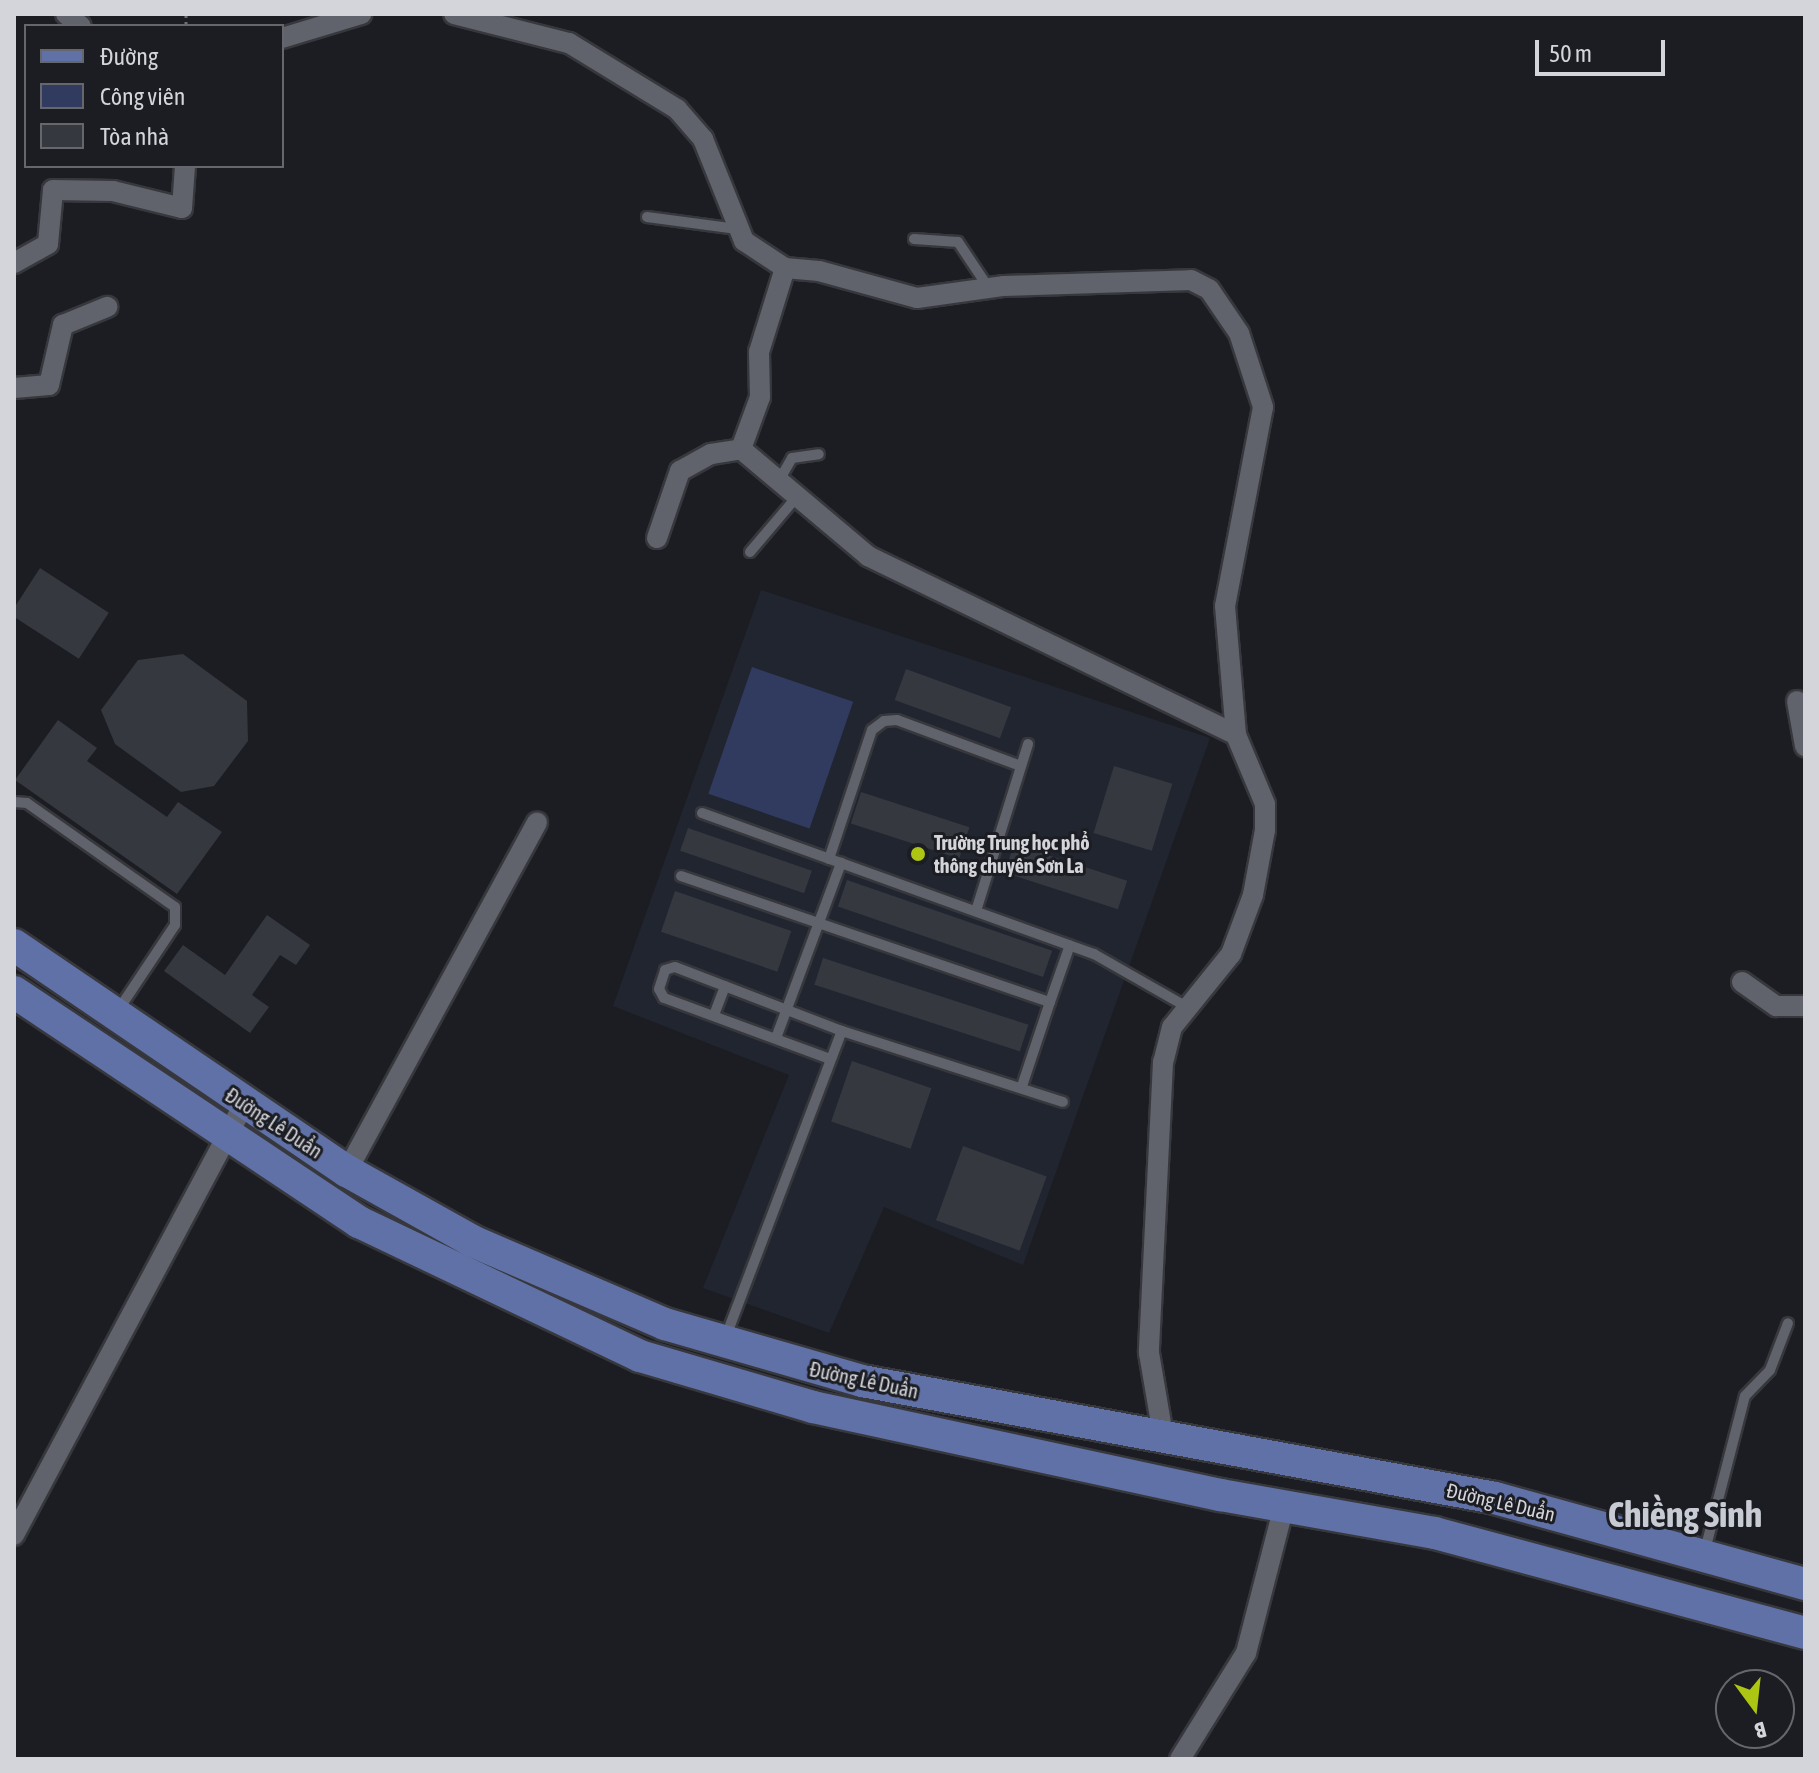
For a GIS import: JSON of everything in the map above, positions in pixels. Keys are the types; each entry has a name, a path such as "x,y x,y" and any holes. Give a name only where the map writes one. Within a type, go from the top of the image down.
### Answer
{"main road":[{"name":"Đường Lê Duẩn","path":"14,945 244,1105 347,1171 472,1241 723,1344 862,1381 1164,1441 1495,1498 1805,1584"},
{"name":"Đường Lê Duẩn","path":"14,992 224,1138 359,1222 640,1356 813,1407 1221,1495 1435,1533 1805,1633"},
{"path":"1221,1495 1230,1453"}],"street":[{"path":"284,37 361,14"},
{"path":"465,15 569,43 677,109 703,139 737,229 755,252 785,268 819,271 917,298 988,287 1191,280 1209,289 1239,333 1263,407 1225,606 1236,735 1265,804 1260,862 1231,954 1172,1027 1163,1062 1159,1240 1149,1353 1164,1441"},
{"path":"14,263 48,244 53,190 113,191 182,208 185,168"},
{"path":"741,449 760,397 759,352 785,268"},
{"path":"14,388 49,385 63,325 107,307"},
{"path":"741,449 795,499 898,573 1236,735"},
{"path":"657,538 680,471 711,454 741,449"},
{"path":"1797,701 1805,746"},
{"path":"347,1171 537,822"},
{"path":"1742,982 1776,1006 1805,1006"},
{"path":"14,1535 244,1105"},
{"path":"1180,1759 1246,1653 1284,1506"}],"lane":[{"path":"647,217 737,229"},
{"path":"914,239 958,242 988,287"},
{"path":"777,484 792,458 819,454"},
{"path":"750,552 795,499"},
{"path":"829,859 872,730 884,721 897,720 1021,766"},
{"path":"976,911 1028,744"},
{"path":"14,802 27,803 175,907 175,925 116,1014"},
{"path":"702,813 1070,945 1128,969 1187,1007"},
{"path":"776,1038 822,922 841,863"},
{"path":"681,876 1050,1002"},
{"path":"1022,1086 1070,945"},
{"path":"830,1059 662,996 665,970 675,967 842,1031 1022,1086 1063,1102"},
{"path":"714,1015 725,986"},
{"path":"723,1344 842,1031"},
{"path":"1704,1555 1745,1396 1770,1370 1788,1323"}],"shaded area":[{"name":"Trường Trung học phổ thông chuyên Sơn La","path":"761,590 1210,738 1023,1265 884,1207 829,1333 703,1288 789,1075 613,1006"}],"green space":[{"path":"752,667 853,702 810,829 708,794"}],"building":[{"path":"40,568 109,613 79,659 14,617 14,608"},
{"path":"183,654 247,701 248,741 214,786 181,792 115,744 101,710 138,660"},
{"path":"906,669 1011,707 1000,738 895,700"},
{"path":"58,720 97,748 87,761 167,817 178,802 222,832 177,894 15,780"},
{"path":"1114,766 1172,784 1152,851 1094,833"},
{"path":"861,792 969,827 959,859 851,823"},
{"path":"688,828 812,871 804,893 680,851"},
{"path":"1014,844 1127,881 1118,909 1005,873"},
{"path":"847,880 1052,951 1043,977 838,906"},
{"path":"675,891 791,931 777,972 661,932"},
{"path":"267,915 310,945 296,965 280,955 252,995 269,1007 250,1033 164,971 183,945 225,975"},
{"path":"823,958 1028,1025 1020,1051 814,985"},
{"path":"852,1061 931,1088 911,1149 831,1122"},
{"path":"963,1146 1047,1176 1020,1251 936,1220"}],"place":[{"name":"Trường Trung học phổ thông chuyên Sơn La","path":"918,854"}],"district":[{"name":"Chiềng Sinh","path":"1685,1515"}]}
